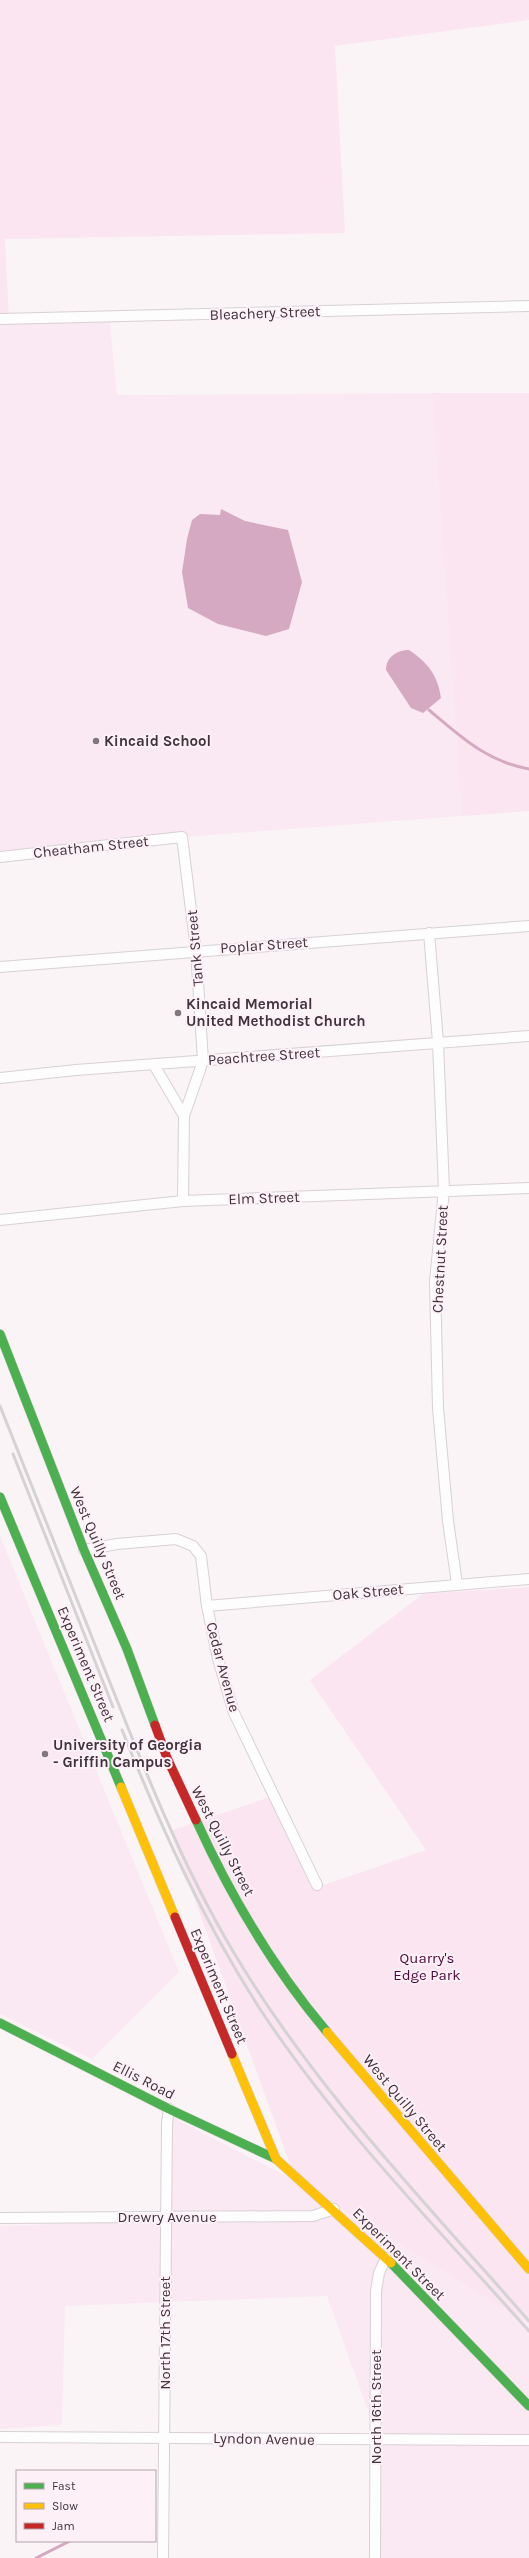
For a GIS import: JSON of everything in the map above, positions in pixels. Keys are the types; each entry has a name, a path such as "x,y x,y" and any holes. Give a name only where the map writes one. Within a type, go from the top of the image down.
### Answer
{"street":[{"name":"Bleachery Street","path":"0,319 529,306"},
{"name":"Cheatham Street","path":"0,857 182,837"},
{"name":"Tank Street","path":"182,837 196,950 202,1061 184,1116 183,1201"},
{"name":"Poplar Street","path":"0,966 529,926"},
{"name":"Chestnut Street","path":"429,933 438,1042 444,1190 436,1281 438,1408 448,1521 457,1584"},
{"name":"Peachtree Street","path":"0,1078 76,1070 529,1036"},
{"path":"154,1065 184,1116"},
{"name":"Elm Street","path":"0,1220 183,1201 529,1188"},
{"name":"West Quilly Street","path":"0,1334 84,1550 127,1649 167,1758 225,1878 273,1959 324,2028 529,2269"},
{"name":"Experiment Street","path":"0,1497 276,2159 334,2209 386,2258 529,2406"},
{"name":"Cedar Avenue","path":"84,1550 117,1544 176,1539 193,1546 201,1556 207,1606 218,1659 234,1713 317,1885"},
{"name":"Oak Street","path":"207,1606 529,1579"},
{"name":"Ellis Road","path":"0,2023 169,2109 276,2159"},
{"name":"North 17th Street","path":"164,2558 166,2217 169,2109"},
{"name":"Drewry Avenue","path":"0,2218 313,2216 334,2209"},
{"name":"North 16th Street","path":"376,2558 376,2291 380,2273 386,2258"},
{"name":"Lyndon Avenue","path":"0,2437 529,2440"}],"shaded area":[{"path":"109,315 117,395 432,393 462,816 0,851 0,318"},
{"path":"221,509 245,521 288,530 302,582 289,629 266,636 218,624 188,608 182,572 187,539 192,520 200,514 220,515"},
{"path":"409,650 421,659 431,670 440,690 441,698 423,713 411,708 386,670 386,665 393,655 400,651"},
{"name":"University of Georgia - Griffin Campus","path":"0,1536 179,1972 92,2059 0,2014"},
{"path":"164,2113 296,2181 529,2324 529,2558 378,2558 378,2439 327,2296 65,2306 62,2425 0,2429 0,2226 167,2220"}],"green space":[{"path":"0,0 529,0 529,20 335,46 345,233 5,239 9,318 0,318"},
{"path":"432,393 529,393 529,811 462,816"},
{"name":"Quarry's Edge Park","path":"529,1587 529,2324 296,2181 170,1831 273,1796 324,1885 426,1850 310,1680 423,1594"}],"waterway":[{"path":"429,710 475,747 500,760 529,769"},
{"path":"36,2558 68,2542"}],"railway":[{"path":"0,1406 164,1814 197,1885 234,1953 266,2003 336,2098 411,2188 529,2321"},
{"path":"13,1454 113,1707"},
{"path":"122,1730 184,1873 220,1942 260,2009 321,2094 354,2135 388,2175 529,2331"}],"traffic: fast":[{"path":"0,1334 84,1550 127,1649 155,1725"},
{"path":"0,1497 121,1787"},
{"path":"196,1820 223,1876 254,1930 289,1983 327,2032"},
{"path":"0,2023 169,2109 276,2159"},
{"path":"391,2263 529,2406"}],"traffic: slow":[{"path":"121,1787 175,1917"},
{"path":"327,2032 529,2269"},
{"path":"232,2054 276,2159 391,2263"}],"traffic: jam":[{"path":"155,1725 167,1758 196,1820"},
{"path":"175,1917 232,2054"}],"place":[{"name":"Kincaid School","path":"96,741"},
{"name":"Kincaid Memorial United Methodist Church","path":"178,1013"},
{"name":"University of Georgia - Griffin Campus","path":"45,1754"}]}
